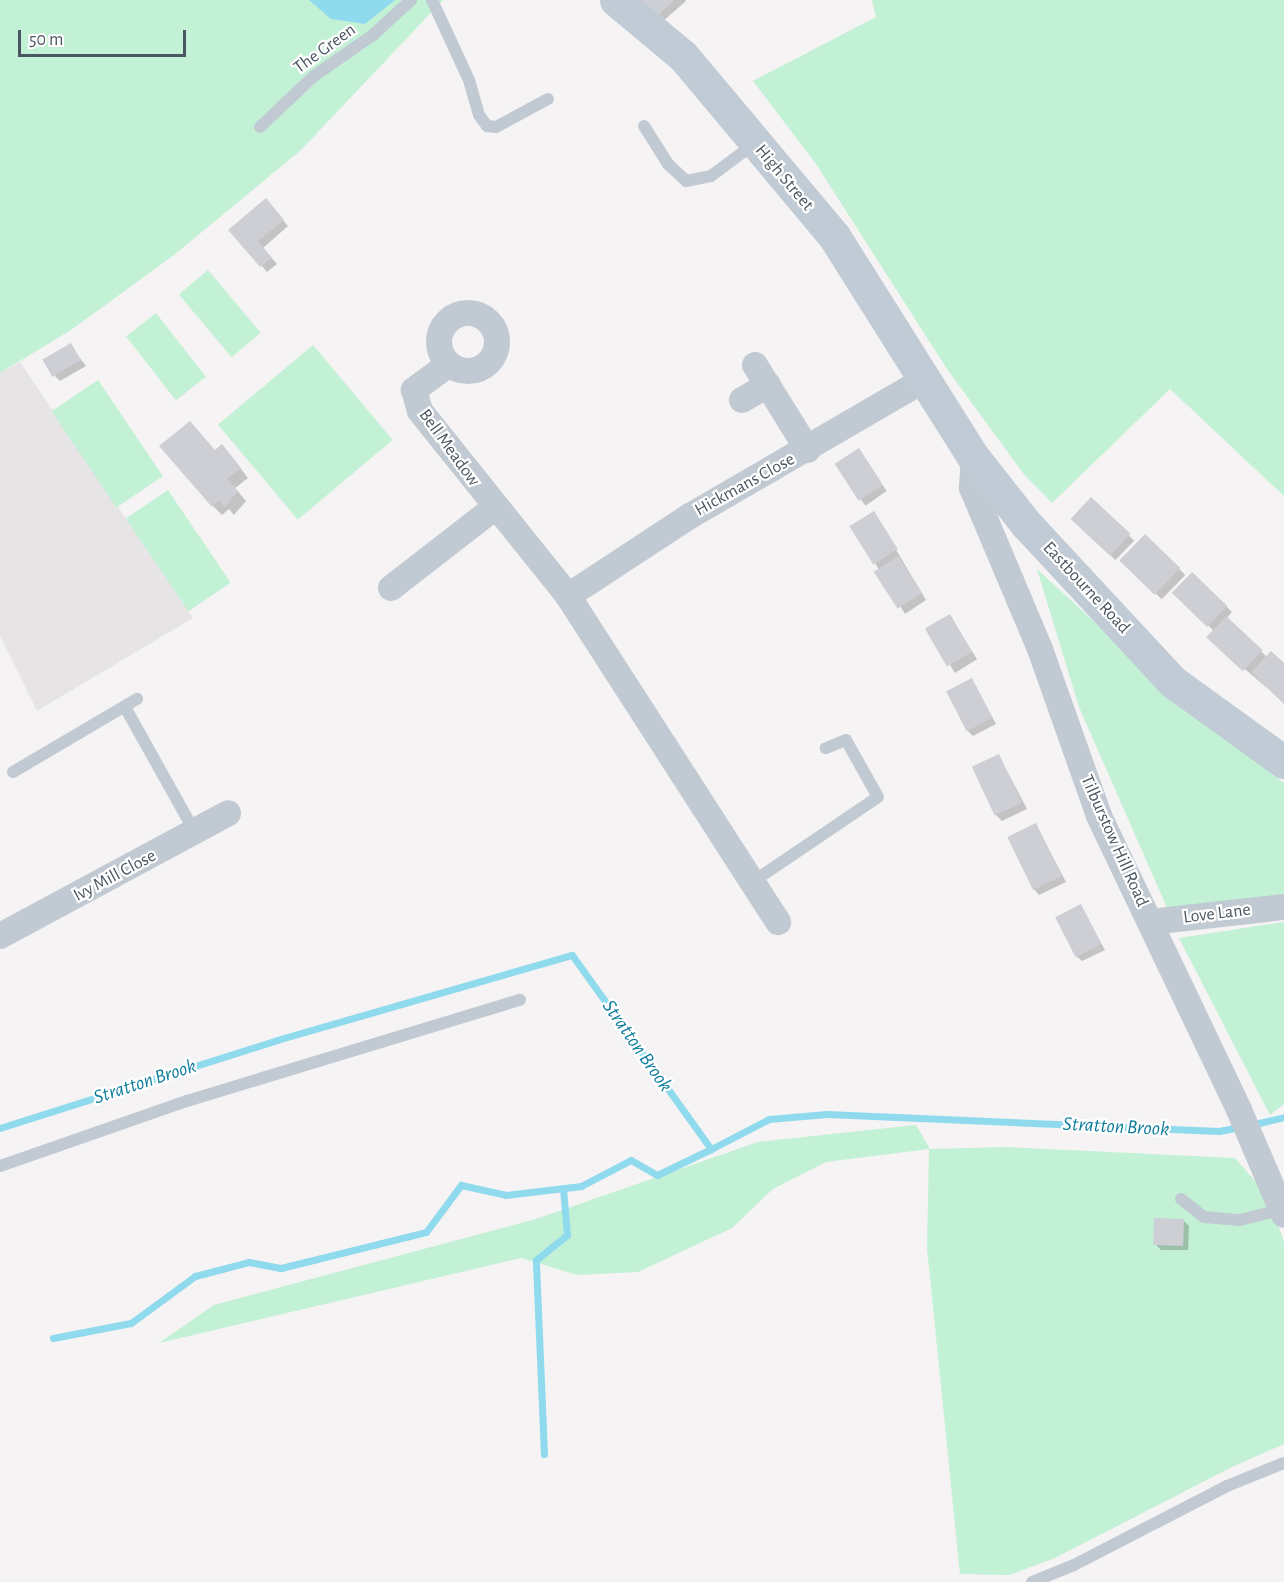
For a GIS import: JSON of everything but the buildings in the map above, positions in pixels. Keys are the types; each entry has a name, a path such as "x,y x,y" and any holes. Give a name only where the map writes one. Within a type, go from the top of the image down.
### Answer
{"main road":[{"name":"High Street","path":"615,0 683,56 834,236 925,379"},
{"name":"Eastbourne Road","path":"925,379 974,458 1027,525 1173,682 1284,762"}],"street":[{"name":"Bell Meadow","path":"449,364 414,390 420,411 494,508 568,596 751,883"},
{"path":"742,400 762,375 808,450"},
{"name":"Hickmans Close","path":"568,596 690,516 808,450 925,379"},
{"name":"Tilburstow Hill Road","path":"974,458 972,488 1040,649 1099,816 1246,1126 1283,1211"},
{"path":"391,588 494,508"},
{"name":"Ivy Mill Close","path":"0,936 228,813"},
{"path":"751,883 778,922"},
{"name":"Love Lane","path":"1150,922 1284,907"}],"lane":[{"name":"The Green","path":"260,127 314,76 373,35 411,0"},
{"path":"432,0 469,80 479,115 487,126 496,126 548,99"},
{"path":"644,126 668,164 686,181 711,176 755,143"},
{"path":"13,772 137,699"},
{"path":"124,707 195,832"},
{"path":"751,883 878,797 846,740 826,748"},
{"path":"0,1166 187,1101 520,1000"},
{"path":"1181,1199 1204,1217 1240,1220 1283,1211"},
{"path":"1032,1582 1074,1565 1227,1486 1284,1463"}],"shaded area":[{"path":"20,362 193,618 37,711 0,636 0,373"}],"green space":[{"path":"0,0 443,0 301,150 174,255 71,330 0,373"},
{"path":"872,0 1284,0 1284,496 1170,389 1052,503 1023,473 947,369 816,164 753,81 876,17"},
{"path":"208,270 261,333 232,357 179,294"},
{"path":"156,313 206,377 176,400 126,336"},
{"path":"313,345 393,440 298,520 218,425"},
{"path":"98,380 163,476 116,507 52,411"},
{"path":"168,490 231,583 188,611 126,519"},
{"path":"1037,569 1168,690 1284,783 1284,898 1168,910 1079,707"},
{"path":"1284,922 1284,1104 1270,1115 1179,938"},
{"path":"916,1125 930,1149 1006,1147 1235,1158 1268,1196 1284,1242 1284,1444 1232,1467 1055,1558 1009,1575 960,1574 927,1248 929,1149 826,1162 773,1189 732,1228 638,1272 577,1275 521,1258 159,1343 214,1305 536,1219 758,1142"}],"water":[{"path":"309,0 395,0 365,24 331,19"}],"waterway":[{"name":"Stratton Brook","path":"0,1128 277,1040 572,955 711,1149 769,1119 827,1114 1219,1131 1240,1127"},
{"name":"Stratton Brook","path":"1250,1125 1284,1117"},
{"path":"53,1338 131,1323 195,1276 249,1262 281,1268 426,1232 461,1185 506,1195 581,1186 631,1160 657,1175 711,1149"},
{"path":"544,1454 536,1260 567,1235 563,1188"}]}
